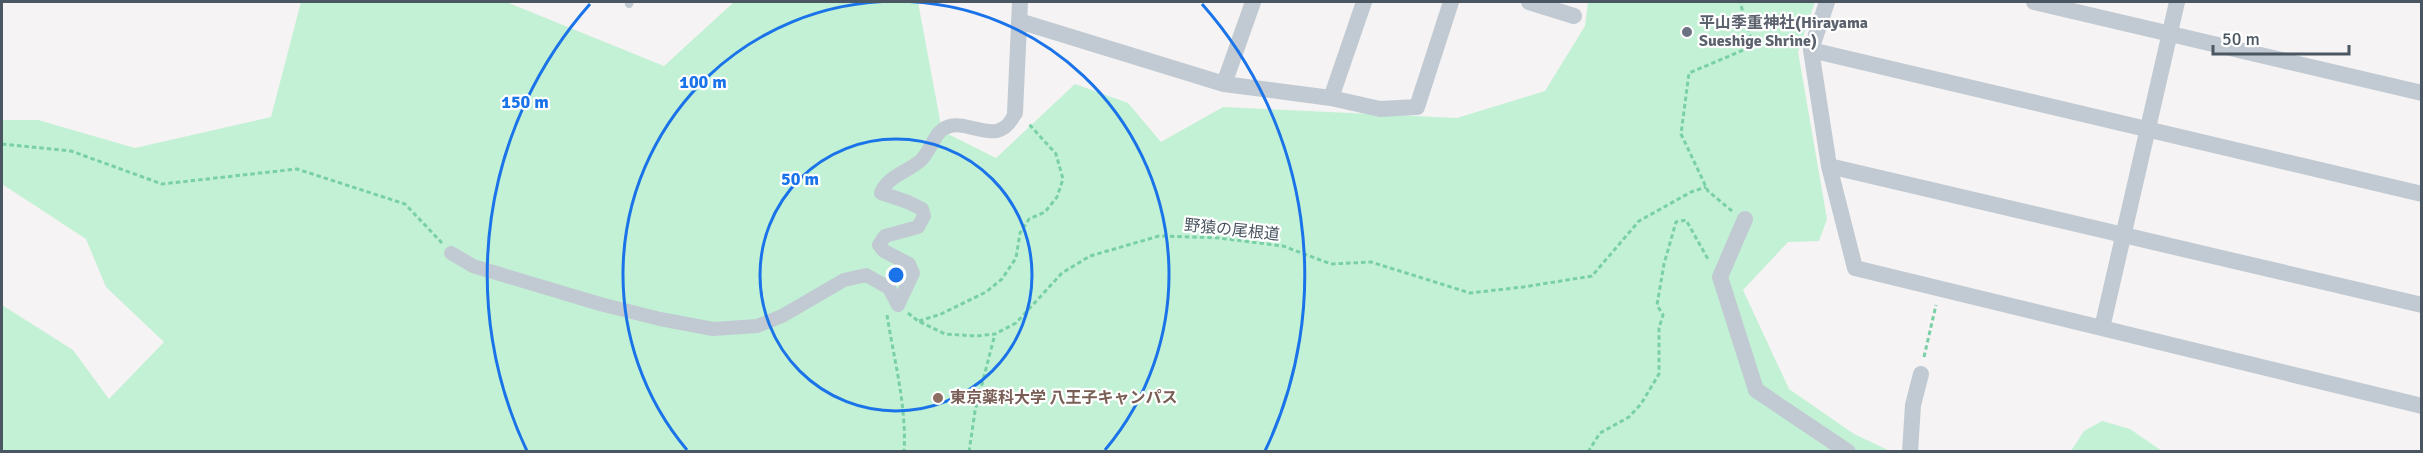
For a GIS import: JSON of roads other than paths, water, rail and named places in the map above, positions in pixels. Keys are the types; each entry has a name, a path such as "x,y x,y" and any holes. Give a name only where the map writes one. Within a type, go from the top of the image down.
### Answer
{"street":[{"path":"451,253 473,266 600,304 713,329 757,326 782,316 844,280 866,275 889,288 898,304 913,273 909,264 884,251 879,245 885,236 918,227 924,216 922,209 881,193 884,186 903,170 920,161 943,128 951,126 990,131 1005,128 1011,122 1015,112 1020,2"},
{"path":"1224,84 1252,2"},
{"path":"1331,98 1364,2"},
{"path":"1019,21 1224,84 1331,98 1380,109 1417,107 1451,2"},
{"path":"1529,2 1574,15"},
{"path":"1827,2 1811,50 1829,166 1855,268 2421,406"},
{"path":"2034,2 2421,93"},
{"path":"2102,328 2177,2"},
{"path":"1811,50 2421,194"},
{"path":"1829,166 2421,305"},
{"path":"1745,219 1720,277 1756,390 1848,452"},
{"path":"1910,452 1913,405 1921,374"}],"place":[{"name":"平山季重神社(Hirayama Sueshige Shrine)","path":"1687,32"},
{"name":"東京薬科大学 八王子キャンパス","path":"938,398"}]}
